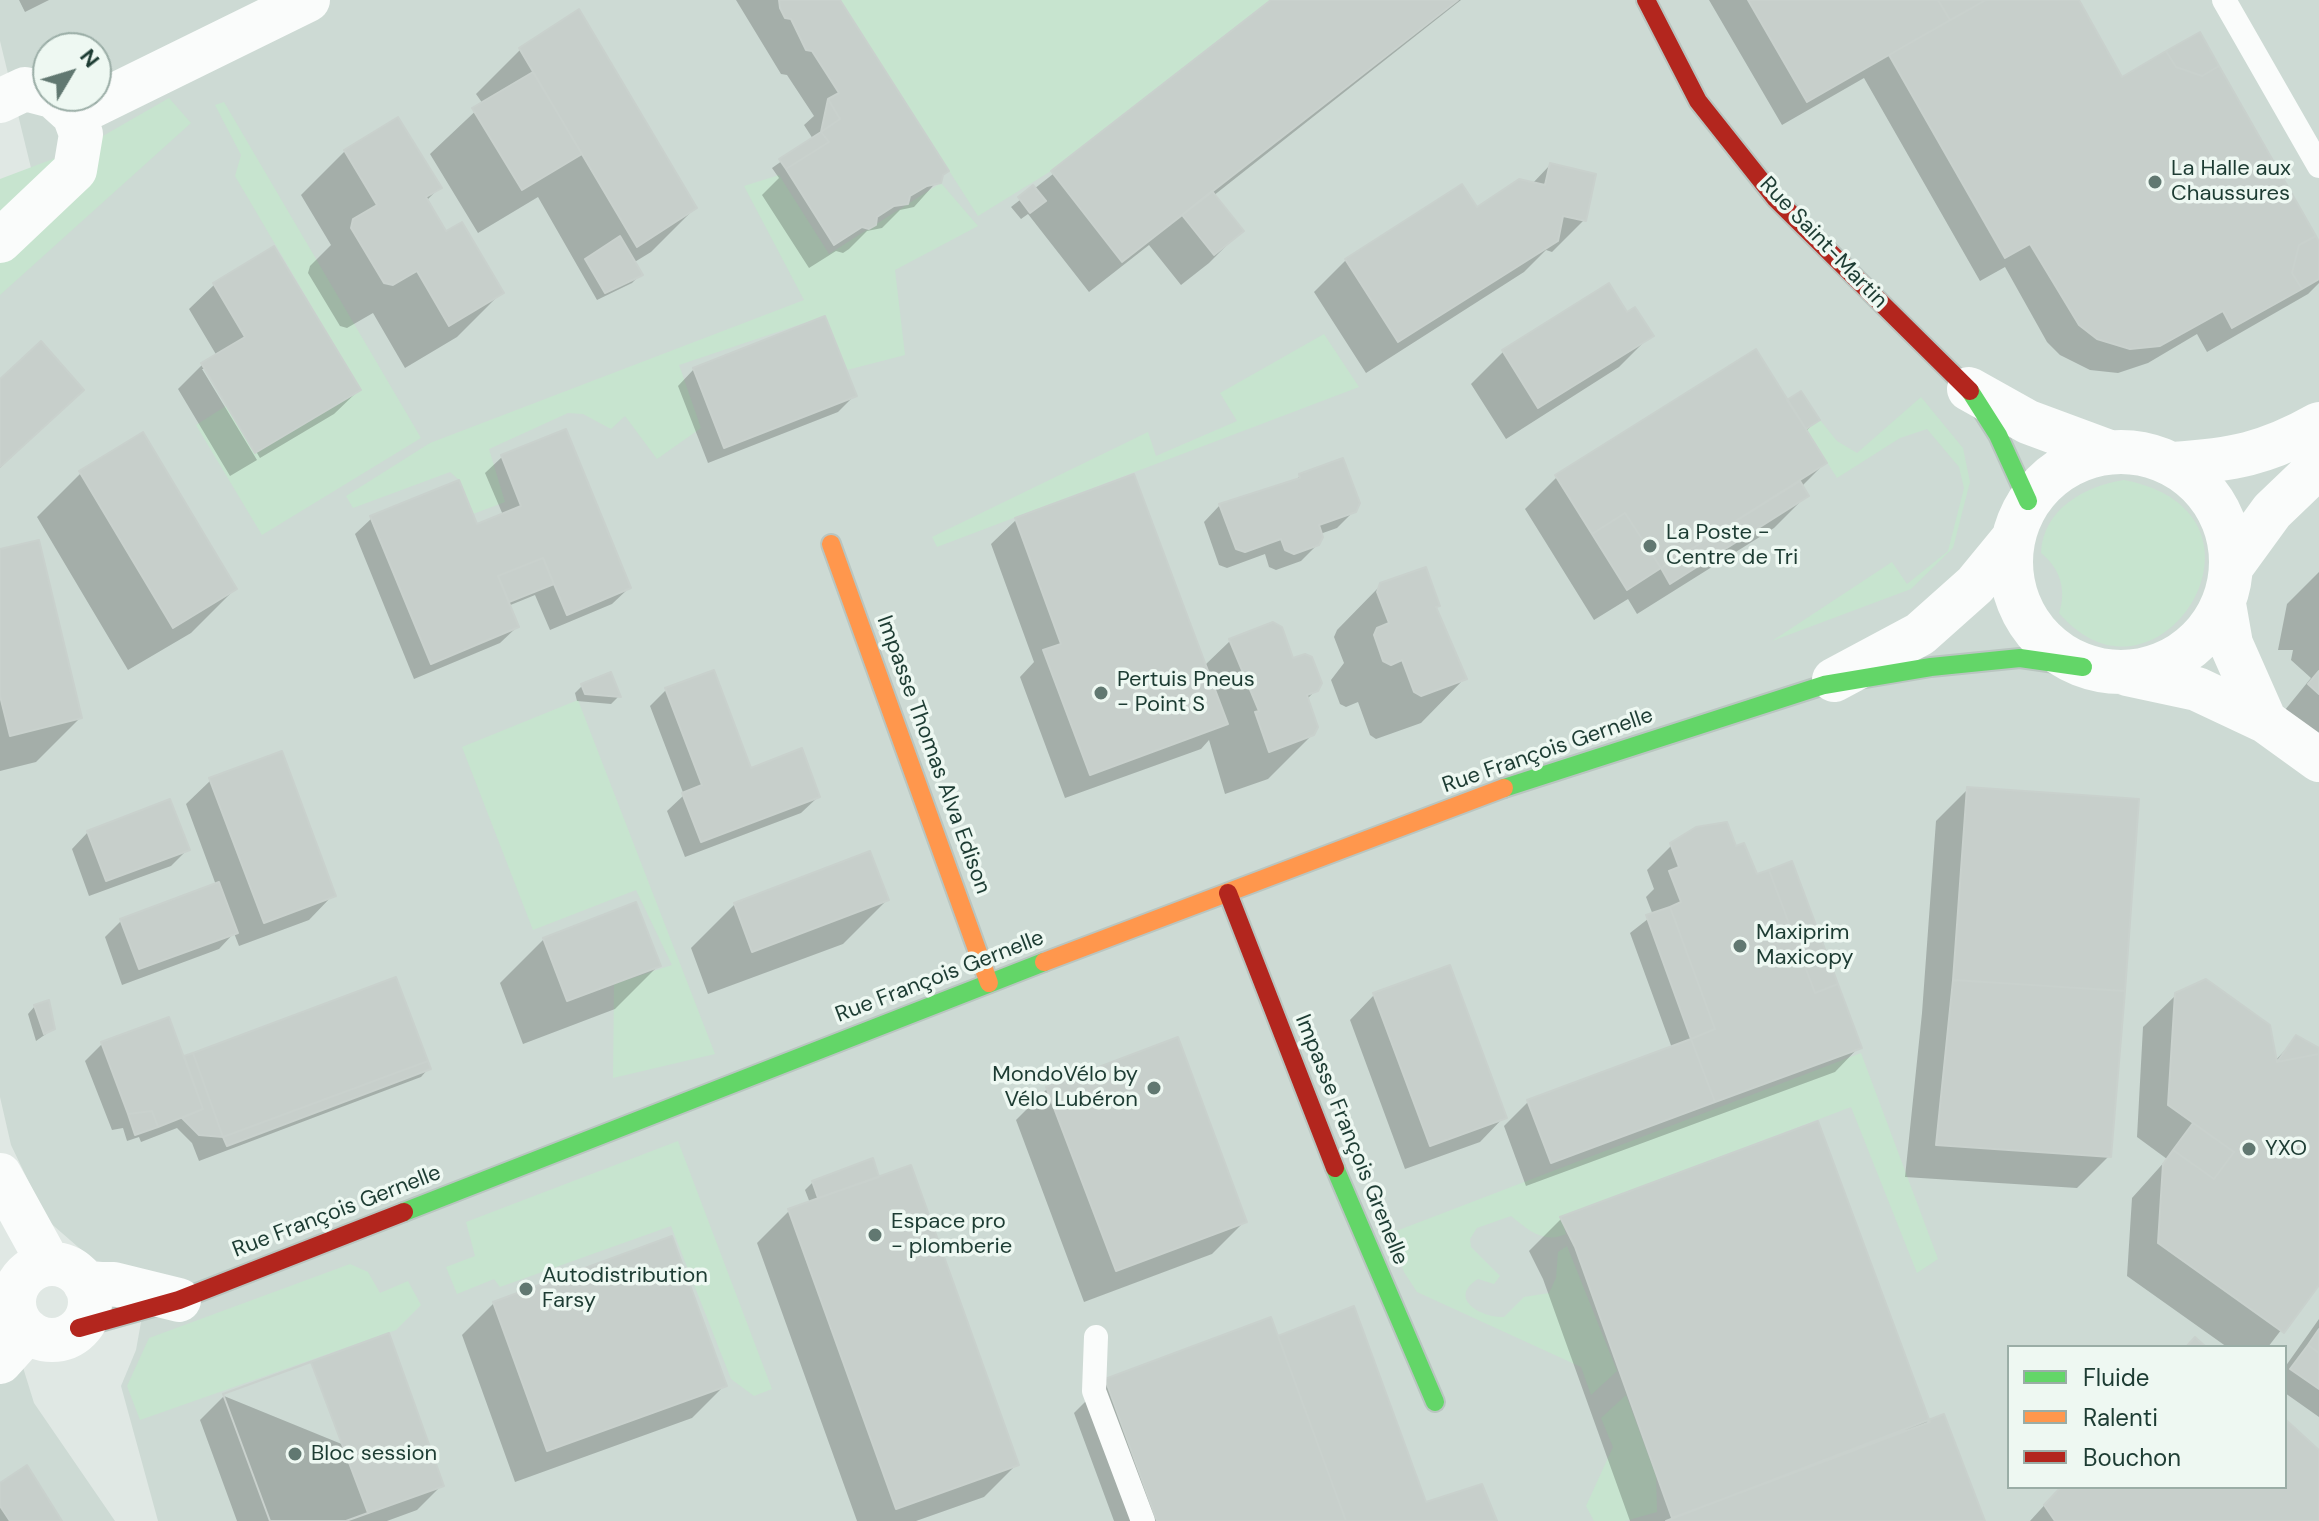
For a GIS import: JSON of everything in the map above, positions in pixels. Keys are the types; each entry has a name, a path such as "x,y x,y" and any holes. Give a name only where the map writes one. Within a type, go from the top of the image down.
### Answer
{"street":[{"path":"112,80 308,0"},
{"name":"Rue Saint-Martin","path":"1646,0 1698,101 1775,198 1969,389 1998,435 2020,520"},
{"path":"0,101 25,89 32,92"},
{"path":"0,241 75,170 81,134 66,112"},
{"name":"Rue Saint-Martin","path":"1969,389 2028,422 2109,452"},
{"path":"2172,464 2228,460 2280,446 2319,424"},
{"path":"1824,685 1920,634 1975,585 2020,520 2063,467 2109,452 2141,453 2172,464 2205,490 2226,525 2231,644 2265,721"},
{"path":"2104,670 2166,664 2201,640 2228,585 2272,511 2319,466"},
{"path":"2020,520 2011,579 2024,616 2049,647 2104,670 2197,689 2265,721 2319,760"},
{"name":"Impasse Thomas Alva Edison","path":"831,544 989,983"},
{"name":"Rue François Gernelle","path":"79,1328 179,1300 989,983 1529,779 1824,685 1931,667 2020,658 2104,670"},
{"name":"Impasse François Grenelle","path":"1228,893 1315,1122 1435,1402"},
{"path":"0,1175 50,1278"},
{"path":"0,1202 4,1252 50,1278 89,1309 79,1328 71,1335 14,1346 16,1313 50,1278"},
{"path":"50,1278 114,1284 179,1300"}],"lane":[{"path":"2224,0 2319,166"},
{"path":"1096,1337 1094,1391 1143,1521"}],"shaded area":[{"path":"0,0 2319,0 2319,1521 158,1521 121,1386 136,1350 150,1272 93,1260 47,1220 11,1145 0,1097 0,185 31,168 0,41"},
{"path":"0,1293 34,1403 115,1521 0,1521"}],"green space":[{"path":"840,0 1271,0 1051,171 978,216"},
{"path":"169,98 191,123 0,295 0,179 82,148"},
{"path":"224,102 421,438 262,535 196,425 226,406 255,453 361,390 235,176 241,155 215,105"},
{"path":"779,175 829,254 941,183 978,226 895,270 905,355 847,370 825,316 679,365 701,428 657,459 625,416 611,429 583,414 568,413 489,449 505,502 473,514 459,480 450,472 353,508 346,496 430,443 804,300 744,186"},
{"path":"1324,334 1359,387 937,547 932,537 1148,432 1156,456 1237,421 1220,393"},
{"path":"1921,397 1963,448 1970,482 1953,548 1911,589 1772,641 1892,562 1907,584 1948,551 1964,488 1959,467 1927,429 1900,438 1837,478 1806,429 1820,420 1837,441 1857,453"},
{"path":"2124,480 2174,500 2200,531 2204,567 2192,602 2168,630 2135,645 2097,642 2059,613 2062,596 2060,580 2053,565 2041,553 2049,523 2069,502 2095,488"},
{"path":"578,700 715,1054 613,1078 614,984 672,965 636,890 533,930 462,747"},
{"path":"1861,1053 1938,1259 1917,1273 1851,1107 1561,1217 1566,1234 1558,1237 1537,1234 1511,1216 1477,1228 1470,1239 1471,1247 1500,1276 1494,1284 1478,1279 1469,1286 1467,1300 1477,1310 1495,1316 1504,1317 1524,1297 1549,1293 1556,1278 1558,1252 1567,1246 1617,1371 1591,1395 1581,1367 1417,1292 1404,1272 1391,1233"},
{"path":"678,1141 772,1389 754,1396 731,1379 671,1226 500,1287 494,1279 457,1294 446,1267 475,1256 466,1222"},
{"path":"350,1264 368,1272 380,1293 408,1281 421,1305 396,1330 140,1420 127,1386 149,1338"},
{"path":"1626,1395 1656,1476 1657,1512 1625,1521 1594,1521 1586,1506 1613,1447 1601,1418"}],"building":[{"path":"779,0 840,0 949,171 943,175 941,183 927,186 910,196 908,204 894,206 877,217 876,225 869,229 862,227 834,245 786,169 829,142 821,132 840,119 828,99 839,93 812,51 806,50 791,19 785,18"},
{"path":"1271,0 1458,0 1122,262 1051,171"},
{"path":"1748,0 1938,0 1950,20 1807,102"},
{"path":"1938,0 1986,0 1950,20"},
{"path":"1986,0 2079,0 2122,77 2166,51 2176,67 2202,76 2219,66 2316,236 2299,245 2292,273 2302,289 2232,328 2223,311 2160,346 2130,349 2097,339 2079,325 2030,244 2005,258 1889,55"},
{"path":"579,9 697,208 637,247 519,48"},
{"path":"2200,32 2219,66 2202,76 2176,67 2166,51"},
{"path":"533,72 582,154 522,190 472,108"},
{"path":"828,99 840,119 821,132"},
{"path":"398,117 442,188 426,197 446,231 462,222 504,293 449,326 417,271 393,285 384,283 351,228 353,219 377,205 344,150"},
{"path":"821,132 829,142 786,169 779,159"},
{"path":"1550,163 1596,174 1586,221 1563,216 1558,241 1398,342 1345,259 1462,184 1477,207 1519,179 1545,185"},
{"path":"1033,185 1046,201 1030,213 1018,197"},
{"path":"1212,191 1244,231 1214,255 1182,215"},
{"path":"620,236 643,275 605,293 585,259"},
{"path":"2316,236 2319,242 2319,279 2302,289 2292,273 2299,245"},
{"path":"274,246 361,390 255,453 201,363 245,337 213,283"},
{"path":"1609,283 1627,312 1635,307 1654,336 1538,408 1502,350"},
{"path":"825,316 857,396 724,448 693,368"},
{"path":"41,341 84,390 0,467 0,379"},
{"path":"1756,349 1827,463 1661,568 1625,513 1592,534 1555,475"},
{"path":"1801,391 1820,420 1806,429 1787,400"},
{"path":"566,429 631,588 567,615 543,558 498,576 519,627 431,664 370,516 459,480 477,524 521,506 501,455"},
{"path":"143,432 237,589 173,628 79,471"},
{"path":"1343,458 1360,503 1356,512 1319,525 1323,537 1319,545 1294,554 1285,550 1281,539 1245,552 1236,549 1219,504 1300,478 1299,474"},
{"path":"1134,474 1228,724 1090,775 1043,650 1061,644 1015,518"},
{"path":"1800,481 1809,496 1670,584 1661,568"},
{"path":"1625,513 1661,568 1627,590 1592,534"},
{"path":"39,540 82,718 10,736 0,696 0,549"},
{"path":"543,558 554,584 509,602 498,576"},
{"path":"1426,567 1440,606 1436,607 1467,679 1421,696 1414,692 1402,660 1391,665 1383,661 1374,635 1377,628 1389,623 1377,592 1380,583"},
{"path":"1273,622 1282,627 1293,658 1305,654 1312,657 1322,683 1318,691 1307,695 1318,727 1314,735 1269,752 1255,712 1259,711 1229,639"},
{"path":"714,670 751,768 802,748 820,797 701,842 682,793 702,785 665,688"},
{"path":"2319,671 2319,694 2308,684"},
{"path":"611,672 621,697 585,694 581,684"},
{"path":"282,751 336,896 264,923 209,778"},
{"path":"1967,787 2139,799 2125,991 1953,980"},
{"path":"170,799 190,850 106,881 87,831"},
{"name":"Maxiprim Maxicopy","path":"1727,822 1736,846 1744,843 1757,874 1769,870 1815,993 1838,984 1862,1048 1715,1102 1691,1039 1715,1029 1670,907 1681,902 1669,871 1679,867 1670,843 1696,827"},
{"path":"870,851 889,900 752,952 734,903"},
{"path":"1792,861 1838,984 1815,993 1769,870"},
{"path":"219,882 238,933 139,969 120,919"},
{"path":"636,902 661,966 567,1001 543,938"},
{"path":"1670,907 1715,1029 1691,1039 1646,915"},
{"path":"1450,965 1507,1118 1430,1146 1373,993"},
{"path":"396,977 428,1061 223,1137 193,1053"},
{"path":"2206,979 2270,1025 2277,1062 2319,1054 2319,1285 2284,1333 2158,1243 2163,1164 2173,1150 2214,1179 2234,1152 2168,1105 2175,993"},
{"path":"1953,980 2125,991 2111,1157 1936,1145"},
{"path":"49,1000 55,1029 44,1034 34,1005"},
{"path":"169,1017 203,1109 158,1127 152,1111 128,1114 101,1042"},
{"path":"2296,1035 2319,1048 2319,1054 2277,1062"},
{"path":"1178,1037 1247,1222 1116,1271 1046,1087"},
{"path":"1691,1039 1715,1102 1551,1163 1527,1100"},
{"path":"193,1053 223,1137 199,1135 182,1118 203,1109 184,1056"},
{"path":"428,1061 431,1069 227,1146 223,1137"},
{"path":"152,1111 158,1127 135,1135 128,1114"},
{"path":"1818,1121 1930,1422 1672,1518 1575,1247 1560,1217"},
{"path":"2193,1123 2234,1152 2214,1179 2173,1150"},
{"path":"873,1158 879,1177 818,1198 812,1181"},
{"path":"911,1165 1019,1465 896,1509 788,1209"},
{"path":"672,1236 727,1386 547,1451 493,1302"},
{"path":"1354,1306 1426,1502 1482,1484 1497,1521 1346,1521 1278,1336"},
{"path":"1271,1317 1346,1521 1157,1521 1105,1379"},
{"path":"2319,1329 2319,1353 2308,1345"},
{"path":"389,1333 444,1486 346,1521 270,1521 223,1394"},
{"path":"2195,1337 2204,1345 2188,1345"},
{"path":"2308,1345 2319,1353 2319,1389 2290,1369"},
{"name":"Bloc session","path":"311,1362 368,1513 346,1521 270,1521 223,1394"},
{"path":"1944,1414 1985,1521 1666,1521"},
{"path":"2287,1421 2319,1450 2319,1521 2055,1521 2044,1505 2059,1489 2287,1489"},
{"path":"27,1465 62,1521 10,1521 0,1506 0,1483"}],"traffic: fast":[{"path":"1970,391 1998,435 2028,501"},
{"path":"1504,788 1824,685 1931,667 2020,658 2083,667"},
{"path":"404,1212 1044,962"},
{"path":"1335,1168 1435,1402"}],"traffic: slow":[{"path":"831,544 989,983"},
{"path":"1044,962 1504,788"}],"traffic: jam":[{"path":"1646,0 1698,101 1775,198 1970,391"},
{"path":"1228,893 1335,1168"},
{"path":"79,1328 179,1300 404,1212"}],"place":[{"name":"La Halle aux Chaussures","path":"2155,182"},
{"name":"La Poste - Centre de Tri","path":"1650,546"},
{"name":"Pertuis Pneus - Point S","path":"1101,693"},
{"name":"Maxiprim Maxicopy","path":"1740,946"},
{"name":"MondoVélo by Vélo Lubéron","path":"1154,1088"},
{"name":"YXO","path":"2249,1149"},
{"name":"Espace pro - plomberie","path":"875,1235"},
{"name":"Autodistribution Farsy","path":"526,1289"},
{"name":"Bloc session","path":"295,1454"}]}
